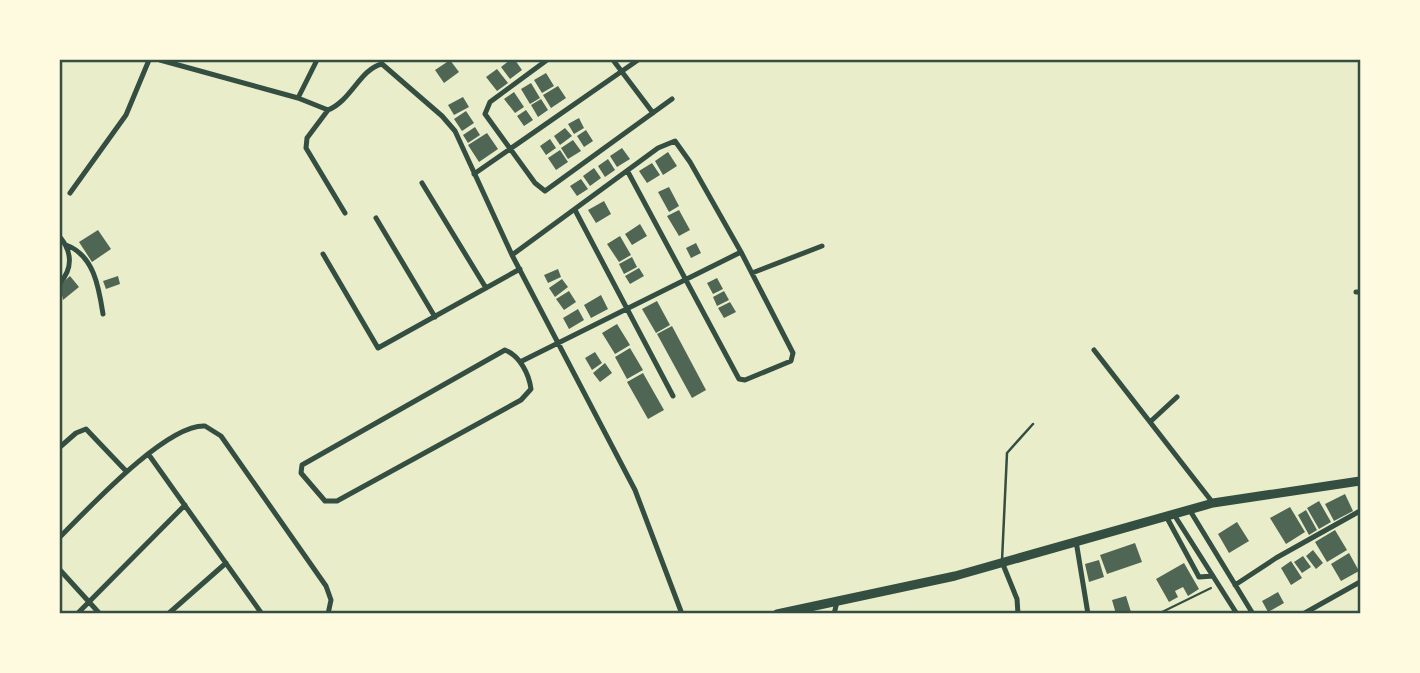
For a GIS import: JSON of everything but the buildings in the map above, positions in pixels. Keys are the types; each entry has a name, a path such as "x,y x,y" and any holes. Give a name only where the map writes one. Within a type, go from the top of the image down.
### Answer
{"highway":[{"path":"777,614 1002,562 1213,503 1360,481"}],"street":[{"path":"70,193 119,127 135,97 149,60"},
{"path":"160,60 298,98 328,110"},
{"path":"298,98 317,60"},
{"path":"547,60 486,108 488,119 540,189 550,190 672,99"},
{"path":"613,60 653,113"},
{"path":"474,174 638,60"},
{"path":"345,213 306,148 307,138 328,110 351,94 375,66 387,66 449,123 512,255 646,513 682,614"},
{"path":"512,255 658,148 675,141 690,162 741,252 794,357 792,362 742,380 738,377 628,172"},
{"path":"422,183 486,288"},
{"path":"575,210 673,396"},
{"path":"376,218 435,317"},
{"path":"60,237 66,245 69,271 60,283"},
{"path":"66,245 76,248 88,262 103,314"},
{"path":"752,273 822,246"},
{"path":"520,362 741,252"},
{"path":"323,254 378,348 520,269"},
{"path":"1094,350 1213,503"},
{"path":"509,352 520,362 530,382 528,395 337,501 325,501 301,473 302,465 495,353 509,352"},
{"path":"1150,422 1177,397"},
{"path":"60,537 126,471 187,428 205,426 221,436 330,593 328,614"},
{"path":"60,447 76,433 86,429 126,471"},
{"path":"149,455 262,614"},
{"path":"78,614 185,505"},
{"path":"1189,509 1253,614"},
{"path":"1235,585 1276,558 1360,511"},
{"path":"1169,514 1199,577 1213,576"},
{"path":"1169,514 1237,614"},
{"path":"1076,541 1088,614"},
{"path":"1002,562 1017,599 1018,614"},
{"path":"168,614 226,563"},
{"path":"60,570 100,614"},
{"path":"1218,584 1232,578"},
{"path":"1303,614 1360,582"},
{"path":"834,614 837,602"}],"lane":[{"path":"1002,562 1007,453 1033,424"}],"path":[{"path":"1158,614 1218,584"}]}
